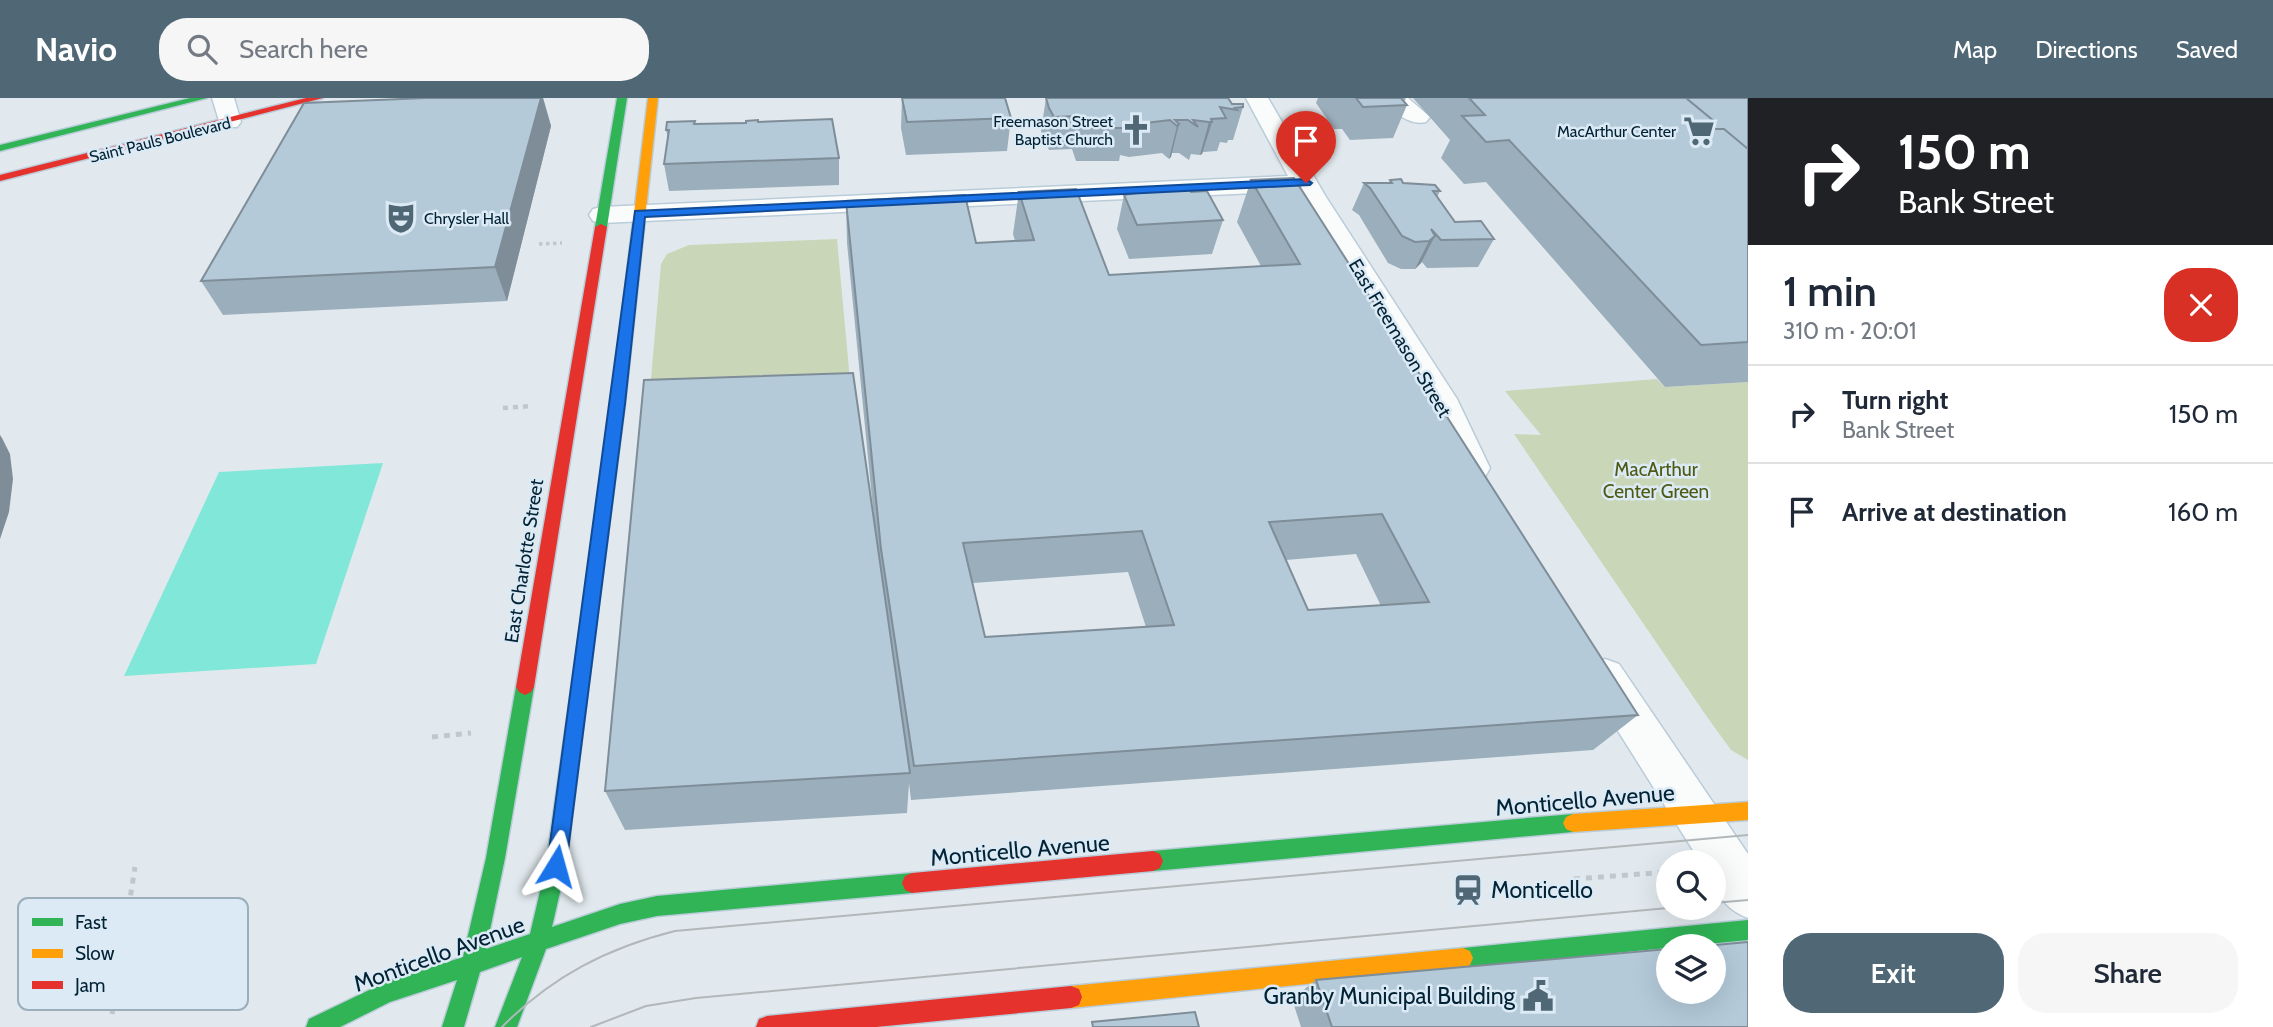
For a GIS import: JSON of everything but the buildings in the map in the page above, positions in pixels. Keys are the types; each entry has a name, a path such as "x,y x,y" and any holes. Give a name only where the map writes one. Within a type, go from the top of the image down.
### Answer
{"street":[{"name":"Saint Pauls Boulevard","path":"0,148 202,98"},
{"path":"223,98 229,122"},
{"name":"Saint Pauls Boulevard","path":"0,178 318,98"},
{"name":"East Charlotte Street","path":"453,1027 474,963 492,886 622,98"},
{"path":"506,1027 538,942 556,866 618,404 653,98"},
{"name":"East Freemason Street","path":"1258,98 1306,183 1441,399 1464,452 1488,491"},
{"path":"1394,98 1418,117"},
{"path":"602,215 1306,183"},
{"path":"1590,652 1748,895"},
{"name":"Monticello Avenue","path":"317,1027 386,993 474,963 620,914 692,901 1748,811"},
{"path":"767,1027 1748,930"}],"path":[{"path":"539,244 567,243"},
{"path":"503,408 534,406"},
{"path":"432,737 471,733"},
{"path":"130,898 135,866"},
{"path":"1574,879 1656,873"},
{"path":"112,1014 113,1010"}],"green space":[{"path":"837,239 853,413 647,424 661,264 667,254 689,245"},
{"name":"MacArthur Center Green","path":"1657,379 1665,387 1748,382 1748,760 1731,750 1705,714 1514,434 1541,435 1505,391"}],"shaded area":[{"path":"383,463 316,664 124,676 219,472"}],"tram line":[{"path":"502,1027 540,993 581,967 626,946 675,931 1748,835"},
{"path":"1726,902 1748,900"},
{"path":"591,1027 646,1006 696,998 1656,909"}],"traffic: fast":[{"path":"0,148 202,98"},
{"path":"601,227 622,98"},
{"path":"506,1027 538,942 556,866 588,627"},
{"path":"453,1027 487,901 525,687"},
{"path":"1153,861 1573,823"},
{"path":"317,1027 386,993 620,914 657,906 912,883"},
{"path":"1463,958 1748,930"}],"traffic: slow":[{"path":"588,627 618,404 653,98"},
{"path":"1573,823 1748,811"},
{"path":"1071,997 1463,958"}],"traffic: jam":[{"path":"0,178 318,98"},
{"path":"525,687 601,227"},
{"path":"912,883 1153,861"},
{"path":"767,1027 1071,997"}],"place":[{"name":"Freemason Street Baptist Church","path":"1136,130"},
{"name":"MacArthur Center","path":"1699,131"},
{"name":"Chrysler Hall","path":"401,218"},
{"name":"Monticello","path":"1468,890"},
{"name":"Granby Municipal Building","path":"1538,996"}],"route":[{"path":"556,866 618,404 639,213 1306,183"}]}
